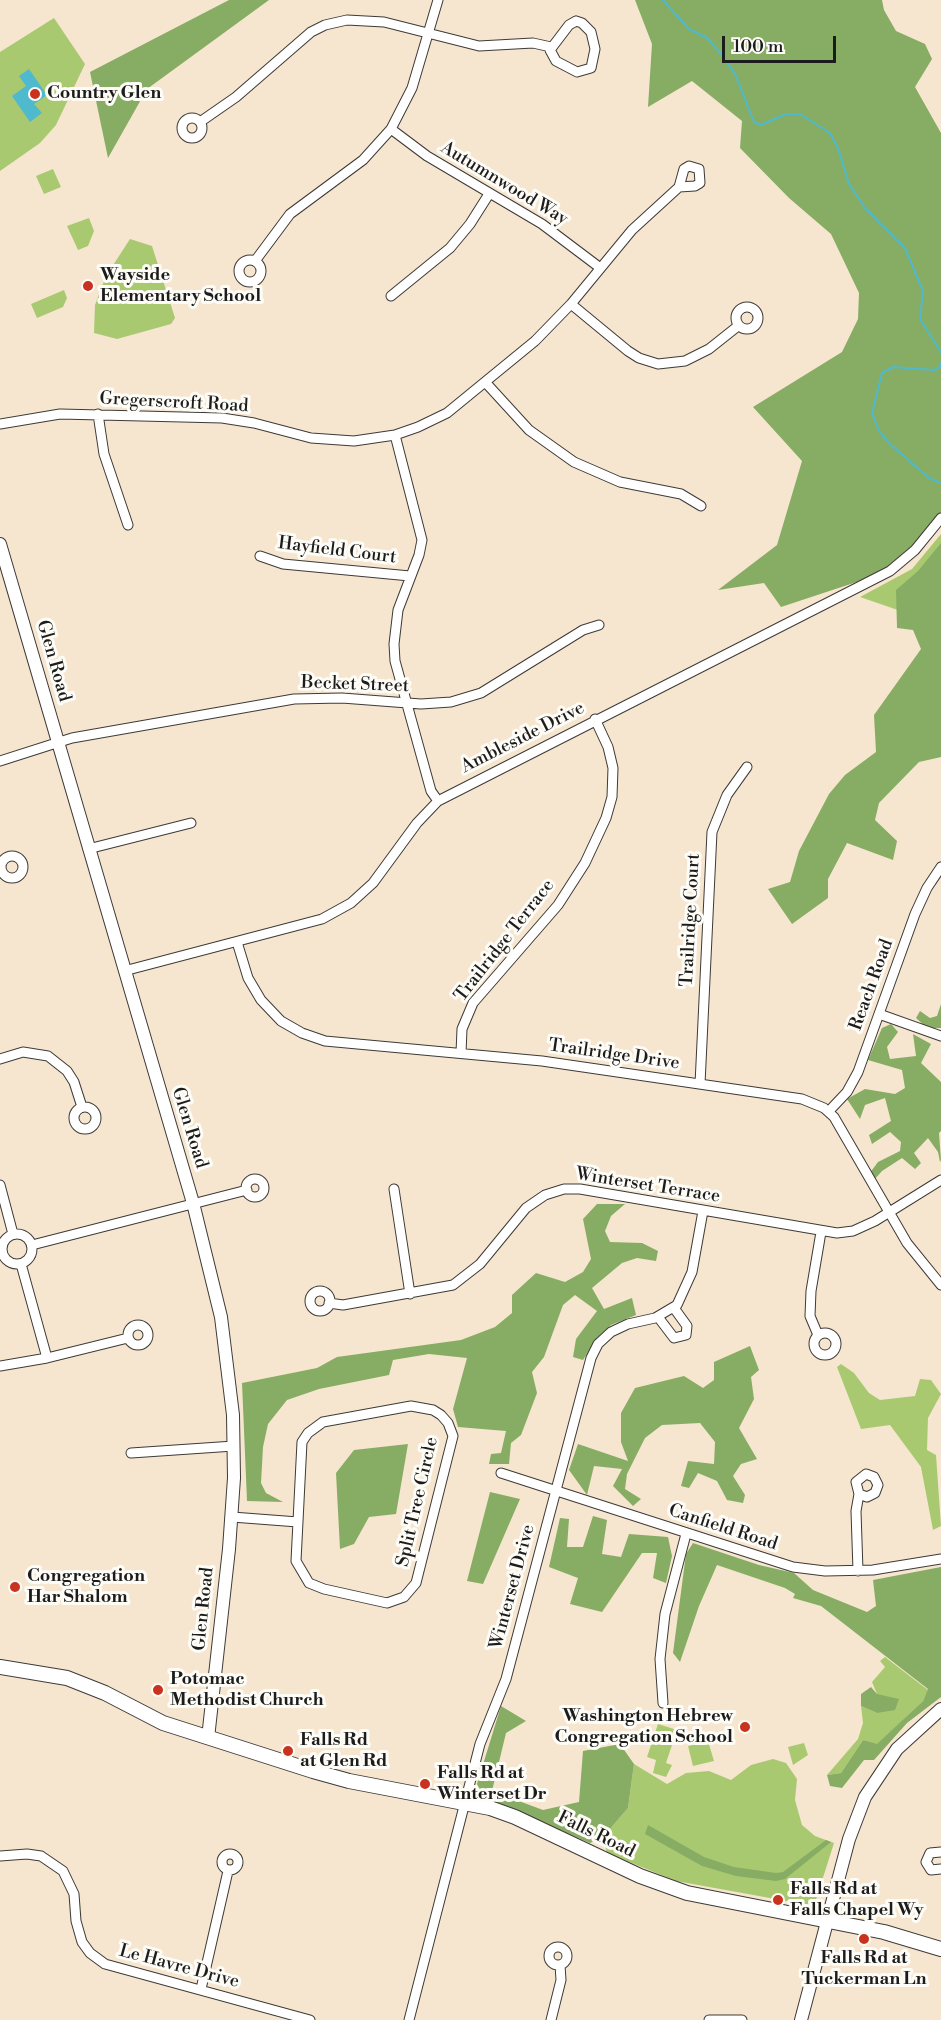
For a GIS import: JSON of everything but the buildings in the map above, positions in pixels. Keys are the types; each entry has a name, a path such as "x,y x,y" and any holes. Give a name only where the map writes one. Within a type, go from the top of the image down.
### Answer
{"main road":[{"name":"Glen Road","path":"0,544 123,971 193,1203 221,1317 230,1380 234,1446 232,1517 208,1738"},
{"name":"Falls Road","path":"0,1667 67,1678 105,1693 164,1723 349,1781 464,1803 515,1817 640,1876 687,1893 927,1942 941,1949"},
{"path":"801,2020 825,1920 853,1825 873,1782 904,1741 941,1709"}],"street":[{"path":"255,261 290,214 363,160 391,129 412,88 438,0"},
{"path":"200,122 236,97 299,41 325,25 347,20 369,20 479,45 533,43 551,47"},
{"path":"576,21 582,23 594,41 594,62 585,71 577,72 556,62 550,55 551,47 569,25 576,21"},
{"name":"Autumnwood Way","path":"391,129 427,156 542,224 599,267"},
{"name":"Gregerscroft Road","path":"0,424 60,414 98,414 222,418 334,440 354,441 395,435 447,413 535,341 571,303 632,230 679,187"},
{"path":"391,296 450,248 470,224 489,194"},
{"path":"571,303 633,354 658,364 671,364 709,350 738,326"},
{"path":"486,383 530,430 574,462 620,482 681,494 701,506"},
{"path":"98,414 104,453 128,525"},
{"path":"395,435 422,540 419,555 398,610 394,644 406,703 431,791 438,801"},
{"name":"Ambleside Drive","path":"123,971 322,920 351,903 373,883 417,823 438,801 595,719 890,571 915,550 941,518"},
{"name":"Hayfield Court","path":"260,556 283,564 410,576"},
{"name":"Becket Street","path":"0,761 72,738 294,699 342,698 406,703 451,702 482,693 583,630 599,625"},
{"name":"Trailridge Terrace","path":"461,1053 462,1029 473,1002 558,905 585,863 606,818 612,796 613,768 608,747 595,719"},
{"name":"Trailridge Court","path":"700,1084 712,832 727,795 747,766"},
{"path":"88,849 191,823"},
{"name":"Reach Road","path":"829,1111 853,1084 922,898 941,867"},
{"name":"Trailridge Drive","path":"237,942 248,978 261,1000 281,1021 302,1033 347,1044 542,1061 802,1099 829,1111"},
{"path":"879,1014 941,1036"},
{"path":"0,1059 23,1052 48,1056 67,1071 74,1082 82,1107"},
{"path":"829,1111 888,1213 918,1258 941,1285"},
{"name":"Winterset Terrace","path":"329,1303 343,1305 438,1290 464,1279 526,1208 545,1196 564,1190 580,1189 821,1232 853,1231 888,1213 941,1180"},
{"path":"0,1185 13,1234"},
{"path":"394,1189 410,1294"},
{"path":"32,1245 247,1190"},
{"name":"Winterset Drive","path":"409,2020 464,1803 484,1731 506,1679 555,1490 595,1350 607,1335 619,1328 658,1317 674,1308 689,1284 703,1211"},
{"path":"818,1335 810,1316 810,1291 821,1232"},
{"path":"13,1234 25,1235 32,1245 30,1257 21,1264 9,1262 1,1253 4,1242 13,1234"},
{"path":"21,1264 47,1358"},
{"path":"658,1317 674,1338 686,1335 687,1326 674,1308"},
{"path":"0,1366 47,1358 128,1338"},
{"name":"Split Tree Circle","path":"411,1406 433,1410 448,1423 453,1436 451,1452 419,1574 411,1590 404,1597 396,1601 378,1603 309,1583 296,1561 298,1522 300,1452 302,1442 313,1428 333,1419 411,1406"},
{"path":"131,1453 234,1446"},
{"name":"Canfield Road","path":"501,1473 794,1567 825,1571 858,1571 941,1559"},
{"path":"858,1571 856,1511 859,1494"},
{"path":"232,1517 298,1522"},
{"path":"663,1703 660,1659 664,1614 686,1534"},
{"path":"941,1852 930,1853 926,1862 931,1870 941,1869"},
{"name":"Le Havre Drive","path":"0,1856 27,1854 41,1856 63,1871 74,1894 76,1921 82,1942 98,1960 112,1967 310,2020"},
{"path":"201,1989 228,1871"},
{"path":"551,2020 561,1980 560,1965"},
{"path":"709,2020 742,2020"}],"green space":[{"path":"229,0 269,0 147,89 108,158 90,72"},
{"path":"635,0 882,0 884,10 896,31 925,44 932,59 915,87 941,133 941,518 890,571 781,607 764,583 718,590 777,545 802,461 753,407 842,352 858,319 859,293 831,234 789,198 740,148 742,121 692,81 648,107 652,44"},
{"name":"Country Glen","path":"54,18 85,64 56,125 40,143 0,171 0,52"},
{"path":"53,169 61,187 44,194 36,176"},
{"path":"89,218 94,231 88,246 78,250 67,226"},
{"path":"130,239 152,246 175,318 171,324 117,339 94,333 95,305 106,276"},
{"path":"64,290 67,298 63,307 37,318 31,304"},
{"path":"941,534 941,641 921,618 860,597 912,569"},
{"path":"941,543 941,757 919,762 879,803 875,820 897,841 893,860 847,843 828,879 828,898 792,924 768,889 790,882 799,851 829,794 845,775 876,752 874,715 921,649 913,630 897,628 896,590 918,571"},
{"path":"941,1004 941,1028 927,1028 916,1018 920,1011 930,1018 937,1016"},
{"path":"891,1024 898,1032 887,1047 890,1059 916,1056 913,1034 931,1044 921,1063 941,1082 941,1131 939,1133 941,1160 940,1162 938,1152 928,1138 914,1153 921,1163 915,1169 902,1158 882,1171 874,1180 869,1174 878,1162 900,1151 901,1142 890,1132 872,1144 869,1135 891,1121 885,1098 865,1105 860,1119 847,1099 865,1089 895,1094 905,1088 902,1070 868,1060 882,1028"},
{"path":"597,1204 625,1204 611,1216 605,1231 610,1242 642,1243 658,1251 656,1261 637,1258 622,1263 592,1288 604,1309 632,1298 636,1315 611,1325 597,1338 583,1360 573,1357 576,1339 597,1311 575,1295 563,1305 544,1357 532,1372 537,1393 521,1435 511,1443 509,1464 489,1464 491,1454 501,1453 506,1431 458,1427 453,1409 467,1358 429,1354 393,1360 389,1375 319,1389 287,1400 268,1424 263,1447 261,1483 266,1493 283,1502 247,1501 242,1383 317,1368 337,1357 461,1340 495,1327 512,1313 512,1295 536,1273 565,1282 583,1272 591,1259 583,1219"},
{"path":"750,1346 759,1370 751,1377 754,1399 739,1428 757,1459 741,1464 733,1476 745,1495 743,1503 727,1500 717,1481 698,1473 689,1488 681,1486 688,1461 714,1464 715,1442 700,1423 662,1425 645,1438 627,1474 625,1489 641,1499 633,1506 613,1486 622,1469 594,1466 587,1495 569,1470 578,1444 628,1461 621,1442 621,1413 635,1388 684,1376 703,1388 714,1380 714,1362"},
{"path":"841,1364 854,1373 869,1393 880,1400 915,1396 920,1379 931,1380 941,1394 928,1418 927,1450 936,1455 941,1526 933,1530 921,1467 890,1425 861,1429 837,1367"},
{"path":"408,1444 396,1514 369,1517 354,1544 340,1549 336,1473 354,1450"},
{"path":"490,1492 520,1499 483,1584 467,1581"},
{"path":"593,1516 607,1520 602,1554 621,1557 629,1534 668,1537 672,1556 666,1583 653,1578 657,1553 642,1553 602,1612 570,1604 578,1578 549,1567 560,1518 569,1519 567,1547 583,1547"},
{"path":"693,1543 759,1565 794,1573 813,1590 867,1612 876,1606 873,1580 941,1567 941,1697 907,1723 874,1760 864,1760 842,1788 830,1786 827,1775 841,1773 863,1740 877,1744 923,1701 928,1689 821,1606 793,1598 795,1594 785,1588 717,1565 699,1606 680,1662 673,1653 686,1554"},
{"path":"885,1657 928,1690 923,1701 877,1745 863,1740 841,1773 827,1775 858,1739 863,1723 861,1706 877,1713 877,1694 872,1682 885,1667 880,1661"},
{"path":"871,1687 877,1694 899,1699 895,1710 877,1713 861,1706 861,1694"},
{"path":"501,1706 526,1721 506,1733 492,1791 543,1810 579,1802 583,1751 620,1744 634,1764 628,1808 603,1837 590,1843 483,1797 477,1784"},
{"path":"658,1724 677,1730 666,1763 672,1765 666,1777 653,1773 656,1760 647,1757"},
{"path":"708,1741 714,1761 693,1766 688,1746"},
{"path":"804,1743 808,1755 793,1765 788,1747"},
{"path":"773,1759 786,1763 797,1779 795,1800 802,1825 815,1836 834,1843 814,1906 676,1881 607,1853 603,1837 628,1808 634,1764 667,1784 686,1773 709,1771 731,1780 751,1765"},
{"path":"648,1825 704,1857 734,1867 776,1873 783,1872 826,1840 831,1842 785,1879 776,1881 736,1876 702,1866 645,1834"}],"water":[{"path":"29,69 47,95 34,104 42,113 30,122 12,96 26,86 19,76"}],"waterway":[{"path":"663,0 689,29 707,38 723,56 736,76 754,122 761,125 786,114 800,114 830,133 838,148 849,184 865,208 905,248 923,291 920,319 941,352"},
{"path":"941,362 940,367 934,370 893,367 882,373 872,413 879,431 890,444 929,478 941,483"}],"place":[{"name":"Country Glen","path":"35,94"},
{"name":"Wayside Elementary School","path":"88,286"},
{"name":"Congregation Har Shalom","path":"15,1587"},
{"name":"Potomac Methodist Church","path":"158,1690"},
{"name":"Washington Hebrew Congregation School","path":"745,1727"},
{"name":"Falls Rd at Glen Rd","path":"288,1751"},
{"name":"Falls Rd at Winterset Dr","path":"425,1784"},
{"name":"Falls Rd at Falls Chapel Wy","path":"778,1900"},
{"name":"Falls Rd at Tuckerman Ln","path":"864,1939"}]}
